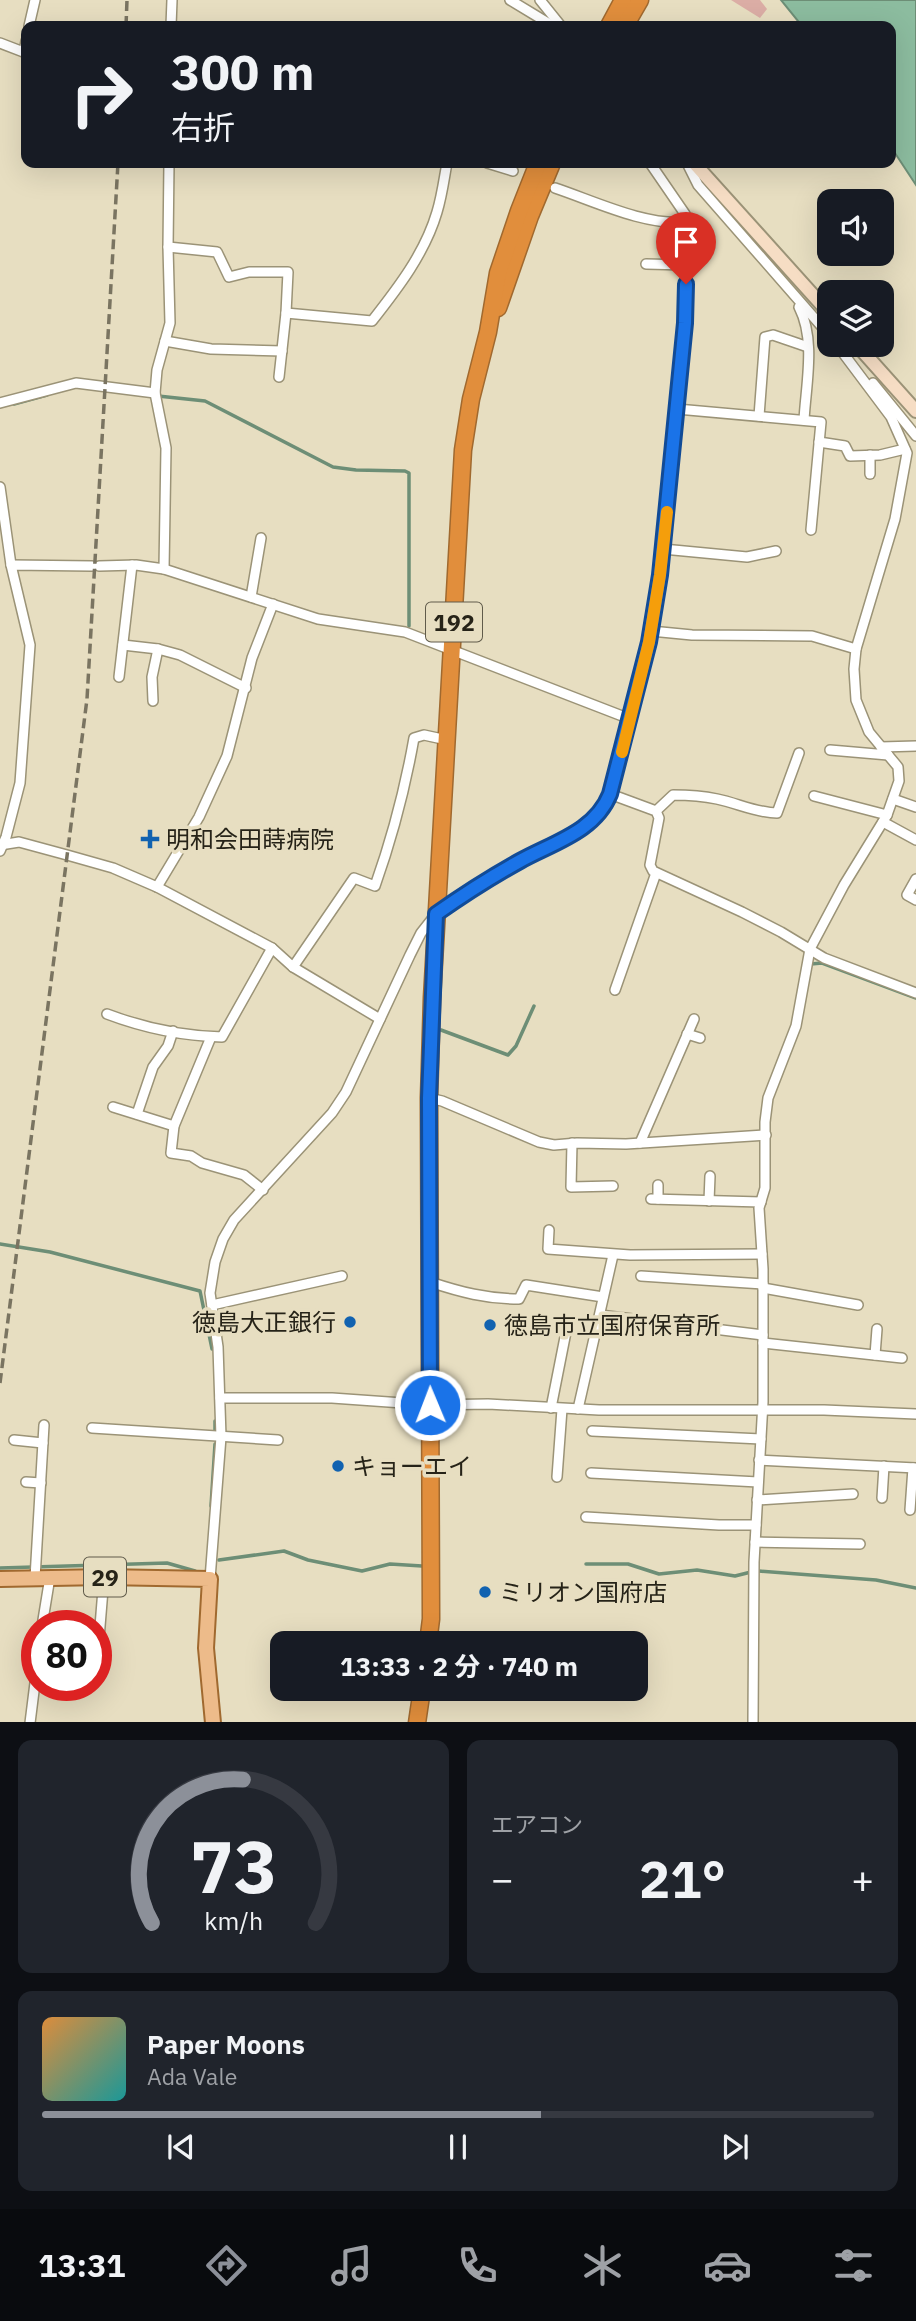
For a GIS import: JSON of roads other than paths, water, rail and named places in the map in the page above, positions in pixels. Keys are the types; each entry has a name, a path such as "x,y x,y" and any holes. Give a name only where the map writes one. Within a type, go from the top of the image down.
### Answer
{"highway":[{"path":"612,21 623,0"},
{"path":"628,21 640,0"},
{"name":"192","path":"429,1631 429,1098 436,914 463,450 498,273 536,168"},
{"name":"192","path":"488,332 506,291 530,216 550,168"},
{"path":"417,1722 420,1701"}],"main road":[{"path":"699,168 817,300"},
{"path":"868,357 916,411"},
{"name":"29","path":"0,1579 39,1572 104,1577 210,1579"},
{"path":"210,1579 206,1648 213,1722"}],"street":[{"path":"30,21 35,0"},
{"path":"171,21 172,0"},
{"path":"510,0 545,21"},
{"path":"540,0 557,21"},
{"path":"0,43 21,51"},
{"path":"164,569 166,448 155,395 157,370 170,323 167,247 169,168"},
{"path":"286,313 372,321 397,289 421,251 437,212 446,168"},
{"path":"503,168 513,171"},
{"path":"210,1579 220,1437 218,1347 211,1282 223,1239 234,1220 332,1113 346,1092 421,933 436,914 520,861 578,831 600,812 610,794 651,631 663,549 685,323 687,222 680,205 654,168"},
{"path":"690,168 698,185 817,321"},
{"path":"555,188 646,218 674,223 687,222"},
{"path":"167,247 217,253 229,276 248,272 288,272 279,377"},
{"path":"646,264 686,265"},
{"path":"795,295 806,319 808,348 804,420"},
{"path":"815,319 817,324"},
{"path":"759,416 765,337 773,335 808,348"},
{"path":"165,341 211,349 282,351"},
{"path":"753,1722 755,1542 763,1339 759,1208 765,1188 768,1098 796,1026 810,949 837,897 885,818 899,781 898,767 869,732 856,700 854,668 856,649 895,519 904,472 905,449 891,417 862,376 843,357"},
{"path":"862,376 871,380 916,436"},
{"path":"0,402 76,383 155,395"},
{"path":"677,408 821,422 811,530"},
{"path":"819,442 845,446 850,456 905,449"},
{"path":"870,455 870,474"},
{"path":"0,487 11,565 30,645 20,783 1,847"},
{"path":"251,597 261,538"},
{"path":"663,549 747,557 776,551"},
{"path":"11,565 132,565 164,569 318,619 405,632 630,719"},
{"path":"120,677 132,565"},
{"path":"157,887 199,817 228,756 252,659 272,604"},
{"path":"651,631 692,635 813,636 856,649"},
{"path":"123,645 158,649 180,655 246,688"},
{"path":"153,701 152,677 158,649"},
{"path":"293,967 354,878 375,886 391,840 414,738 424,735 447,740"},
{"path":"881,747 916,746"},
{"path":"830,750 887,755"},
{"path":"656,811 673,795 718,799 777,813 799,753"},
{"path":"610,794 656,811 659,818 650,865 656,873 743,912 824,958 916,993"},
{"path":"814,796 885,818 916,839"},
{"path":"894,799 916,807"},
{"path":"1,847 19,842 113,868 157,887 272,948 293,967 380,1019"},
{"path":"615,990 656,873"},
{"path":"916,879 907,895 916,900"},
{"path":"107,1014 133,1024 222,1037 272,948"},
{"path":"640,1143 694,1019"},
{"path":"137,1114 153,1067 168,1046 173,1031"},
{"path":"687,1034 700,1038"},
{"path":"211,1037 174,1126 171,1153 191,1156 202,1163 244,1175 263,1190"},
{"path":"429,1098 539,1142 554,1145 766,1135"},
{"path":"113,1107 174,1126"},
{"path":"572,1143 571,1187 613,1186"},
{"path":"709,1200 710,1176"},
{"path":"658,1185 655,1199 761,1202"},
{"path":"549,1230 548,1249 613,1255 762,1254"},
{"path":"578,1409 613,1255"},
{"path":"212,1304 342,1276"},
{"path":"641,1276 763,1286 858,1305"},
{"path":"430,1282 469,1295 500,1299 519,1300 526,1285 603,1297"},
{"path":"600,1315 902,1358"},
{"path":"875,1355 877,1329"},
{"path":"557,1477 556,1408 566,1332"},
{"path":"220,1398 332,1398 430,1405 916,1415"},
{"path":"41,1610 34,1520 41,1483 44,1425"},
{"path":"92,1428 278,1440"},
{"path":"592,1431 761,1439"},
{"path":"14,1440 43,1443"},
{"path":"760,1460 914,1468 910,1510"},
{"path":"881,1498 884,1466"},
{"path":"591,1473 758,1482"},
{"path":"26,1482 41,1483"},
{"path":"757,1500 853,1494"},
{"path":"586,1517 756,1525"},
{"path":"755,1542 860,1544"},
{"path":"101,1610 104,1577"},
{"path":"30,1722 33,1701"}],"waterway":[{"path":"14,404 47,395"},
{"path":"158,396 205,401 333,467 409,473 409,626"},
{"path":"617,794 625,758"},
{"path":"811,964 822,963 916,998"},
{"path":"441,1030 508,1055 516,1046 534,1006"},
{"path":"0,1244 50,1252 200,1291 212,1349"},
{"path":"215,1421 215,1430"},
{"path":"211,1506 215,1444"},
{"path":"219,1560 284,1551 308,1560 362,1571 390,1564 422,1566"},
{"path":"0,1568 167,1563 195,1571"},
{"path":"586,1564 628,1564 659,1574 697,1570 735,1576 751,1572"},
{"path":"759,1571 876,1580 916,1588"}],"railway":[{"path":"126,21 127,0"},
{"path":"0,1383 87,699 118,168"}],"place":[{"name":"明和会田蒔病院","path":"150,839"},
{"name":"徳島大正銀行","path":"350,1322"},
{"name":"徳島市立国府保育所","path":"490,1325"},
{"name":"キョーエイ","path":"338,1466"},
{"name":"ミリオン国府店","path":"485,1592"}]}
